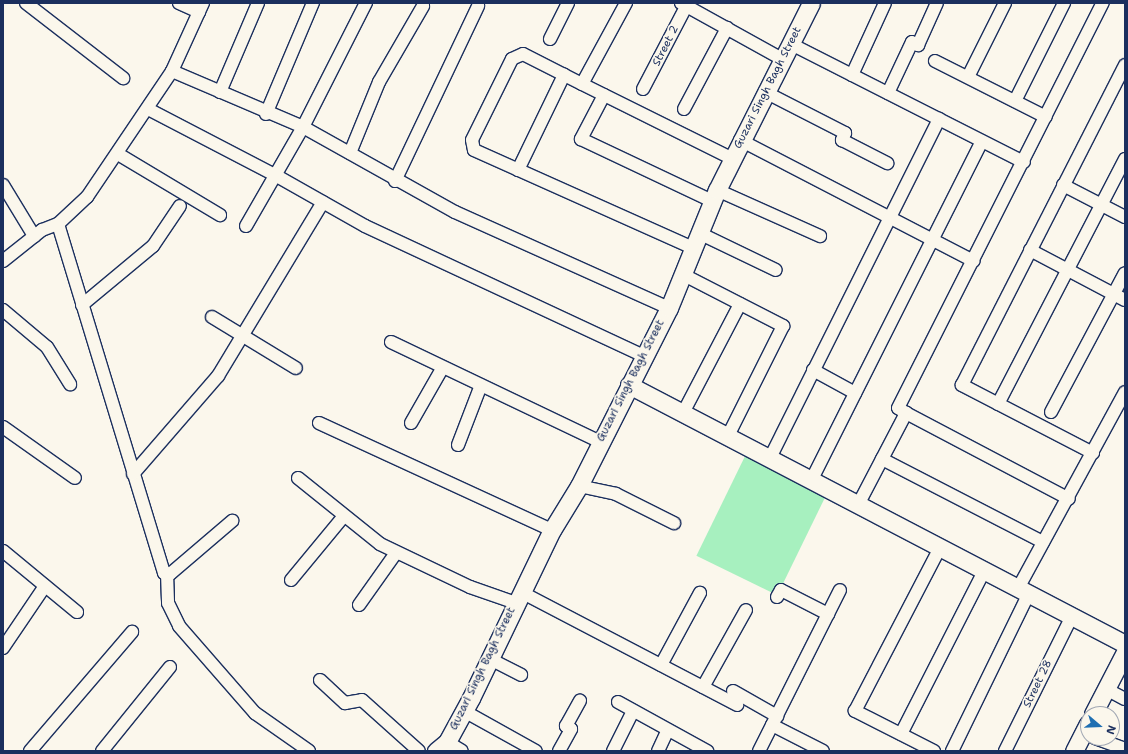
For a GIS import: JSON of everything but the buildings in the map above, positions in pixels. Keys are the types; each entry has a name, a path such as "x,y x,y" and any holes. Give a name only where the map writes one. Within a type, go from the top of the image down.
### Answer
{"street":[{"path":"26,3 123,78"},
{"path":"3,262 34,236 58,224 87,197 118,154 172,71 201,8 179,3"},
{"path":"220,92 258,3"},
{"path":"266,114 313,3"},
{"path":"246,226 303,127 366,3"},
{"path":"550,40 568,3"},
{"path":"582,84 626,3"},
{"name":"Guzari Singh Bagh Street","path":"441,746 464,710 552,530 579,486 668,308 731,158 811,3"},
{"path":"852,75 885,3"},
{"path":"888,93 912,42 918,45 936,3"},
{"path":"968,77 1005,3"},
{"path":"1015,101 1064,3"},
{"path":"1069,499 898,408 1024,162 1103,3"},
{"path":"685,4 782,59"},
{"name":"Street 2","path":"643,89 685,4"},
{"path":"350,153 379,82 423,6"},
{"path":"395,181 478,6"},
{"path":"684,109 727,28"},
{"path":"791,44 1024,162"},
{"path":"731,158 523,54 512,59 472,140 474,150 518,170 696,241 776,270"},
{"path":"935,61 1046,117"},
{"path":"1093,453 962,385 1125,65"},
{"path":"172,71 266,114 303,127 350,153 395,181 509,238 668,308"},
{"path":"518,170 564,75"},
{"path":"765,92 845,133 842,140 887,163"},
{"path":"604,95 581,140 714,196 820,236"},
{"path":"148,109 275,175 365,226 644,356"},
{"path":"770,458 888,216 939,119"},
{"path":"740,140 973,261"},
{"path":"812,479 982,141"},
{"path":"118,154 220,215"},
{"path":"998,404 1125,159"},
{"path":"3,185 34,236"},
{"path":"1063,185 1125,217"},
{"path":"133,474 218,376 323,202"},
{"path":"82,305 153,246 180,206"},
{"path":"58,224 133,474 166,573 168,603 179,626 255,713 309,751"},
{"path":"1030,250 1125,300"},
{"path":"1051,412 1125,273"},
{"path":"682,274 783,326 728,436"},
{"path":"683,413 740,304"},
{"path":"3,310 48,347 70,384"},
{"path":"212,317 296,368"},
{"path":"392,342 601,442"},
{"path":"411,424 443,367"},
{"path":"813,370 855,393"},
{"path":"458,445 481,385"},
{"path":"629,385 985,569 1025,587 1072,616 1125,644"},
{"path":"952,751 1025,587 1043,542 1069,499 1125,392"},
{"path":"859,503 906,413"},
{"path":"319,423 552,530"},
{"path":"3,427 75,478"},
{"path":"882,459 1043,542"},
{"path":"298,478 344,516 396,553 519,597 661,665 737,705"},
{"path":"579,486 616,494 674,523"},
{"path":"292,580 344,516"},
{"path":"166,573 232,521"},
{"path":"934,751 855,711 941,546"},
{"path":"3,551 77,612"},
{"path":"359,605 396,553"},
{"path":"901,734 985,569"},
{"path":"3,648 45,586"},
{"path":"777,597 781,590 828,614"},
{"path":"759,751 840,590"},
{"path":"661,665 700,593"},
{"path":"704,687 746,610"},
{"name":"Street 28","path":"1005,751 1072,616"},
{"path":"30,751 132,632"},
{"path":"1097,706 1125,652"},
{"path":"490,658 521,675"},
{"path":"102,751 170,667"},
{"path":"320,680 345,703 362,700 419,751"},
{"path":"1106,689 1125,699"},
{"path":"733,691 774,720 823,751"},
{"path":"559,751 571,729 566,726 580,701"},
{"path":"618,702 707,751"},
{"path":"464,710 536,751"},
{"path":"613,751 633,711"},
{"path":"658,751 668,730"},
{"path":"441,746 462,751"}],"green space":[{"path":"749,448 830,487 777,595 696,556"}]}
